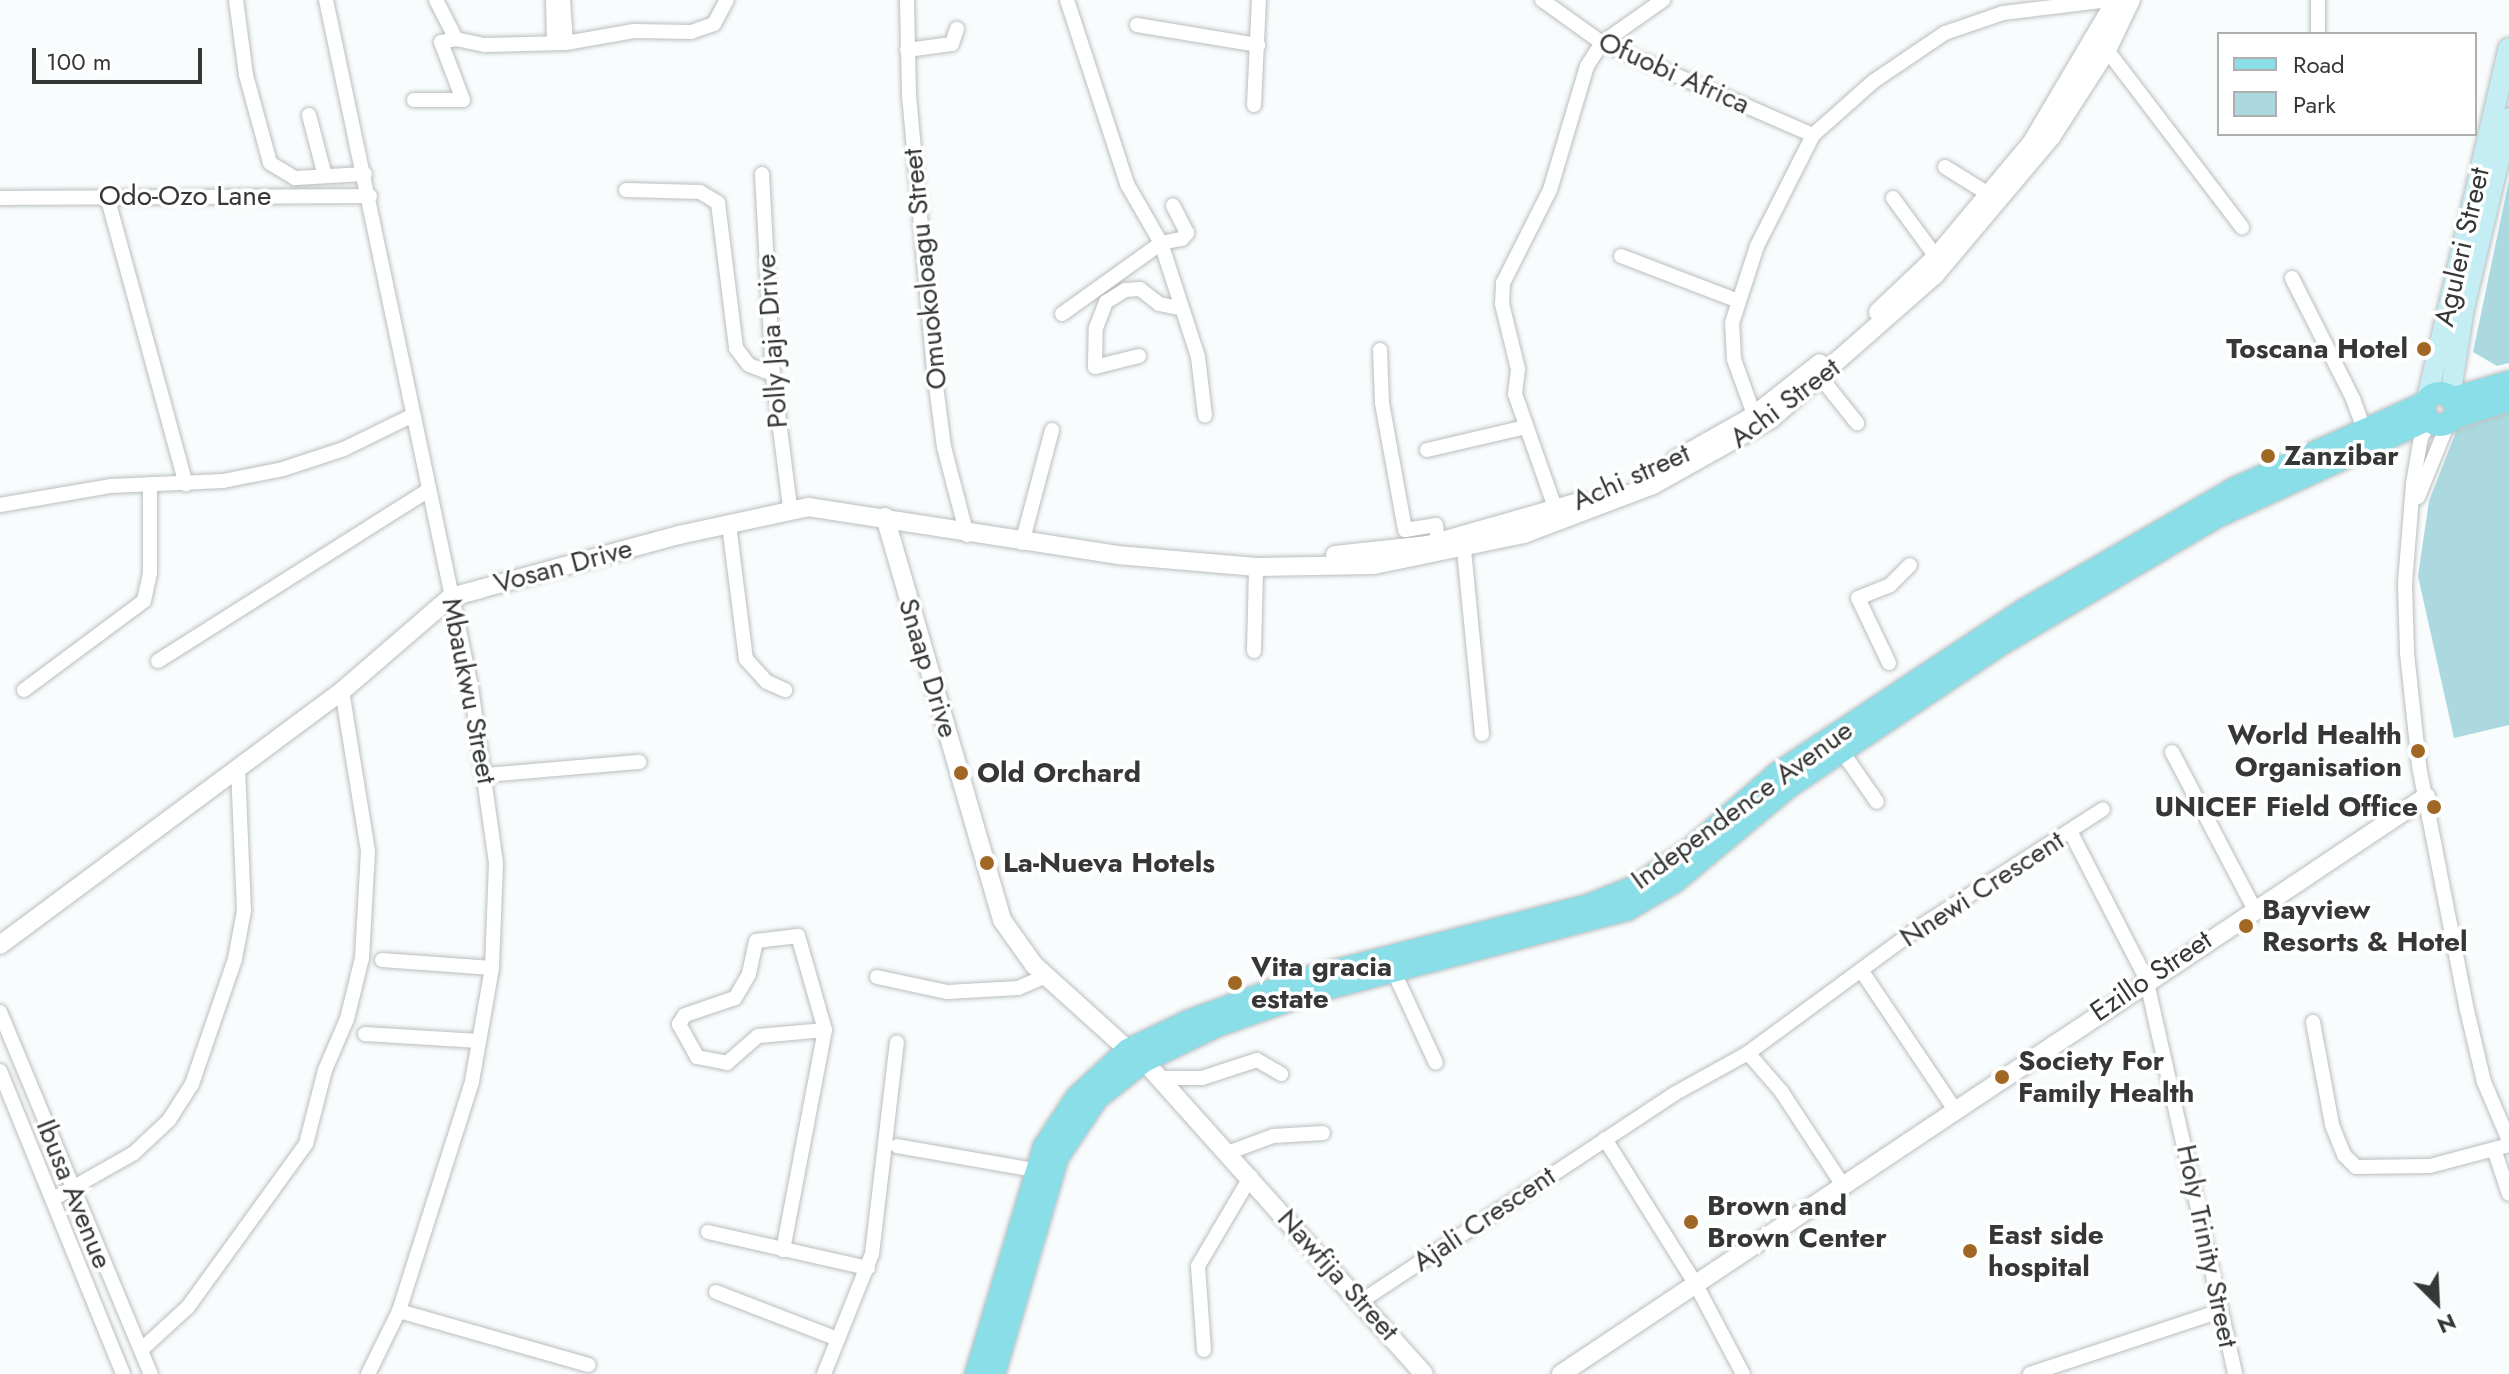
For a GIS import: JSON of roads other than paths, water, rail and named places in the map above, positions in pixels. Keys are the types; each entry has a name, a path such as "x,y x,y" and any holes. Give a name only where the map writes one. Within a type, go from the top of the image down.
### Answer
{"main road":[{"name":"Aguleri Street","path":"2439,410 2509,48"},
{"name":"Aguleri Street","path":"2439,410 2509,118"},
{"name":"Independence Avenue","path":"976,1374 1034,1170 1070,1105 1136,1056 1250,997 1566,920 1622,902 1696,854 1783,780 1956,663 2236,488 2509,382"},
{"name":"Independence Avenue","path":"2439,410 2509,400"},
{"name":"Independence Avenue","path":"1783,780 1841,750 1956,663"},
{"name":"Independence Avenue","path":"994,1374 1057,1158 1097,1098 1136,1056"}],"street":[{"path":"236,0 246,75 270,163 295,178 365,174"},
{"name":"Mbaukwu Street","path":"326,0 370,196 487,775 496,863 492,968 479,1041 443,1182 399,1311 368,1374"},
{"path":"436,0 456,39"},
{"path":"553,0 560,42"},
{"path":"560,42 563,0"},
{"path":"414,100 463,100 441,42 456,39 485,45 560,42 634,31 704,30 721,15 727,0"},
{"name":"Omuokoloagu Street","path":"907,0 907,50 935,378 944,447 967,535"},
{"path":"1067,0 1127,184 1161,243 1198,357 1205,416"},
{"path":"1254,105 1259,0"},
{"name":"Ofuobi Africa","path":"1542,0 1602,43 1813,135"},
{"path":"1557,516 1513,383 1518,369 1502,304 1503,283 1543,205 1587,66 1602,43 1663,0"},
{"path":"1756,422 1731,344 1738,301 1757,246 1813,135 1874,81 1945,33 2003,13 2056,2 2114,0"},
{"name":"Achi street","path":"1756,422 1936,257 1990,195 2052,113 2114,0"},
{"name":"Achi Street","path":"1247,566 1374,565 1464,550 1653,485 1756,422 1821,378 1962,247 2051,137 2107,50 2131,0"},
{"path":"2318,0 2318,32"},
{"path":"1137,25 1258,45"},
{"path":"907,50 952,44 957,29"},
{"path":"2107,50 2242,227"},
{"path":"309,115 325,176"},
{"path":"1945,167 1990,195"},
{"name":"Polly Jaja Drive","path":"762,174 773,374 790,507"},
{"path":"626,190 700,192 718,203 736,348 749,365 773,374"},
{"path":"107,196 186,484"},
{"name":"Odo-Ozo Lane","path":"0,198 370,196"},
{"path":"1893,198 1936,257"},
{"path":"1062,314 1161,243 1187,233 1173,205"},
{"path":"1621,256 1738,301"},
{"path":"2292,278 2367,437"},
{"path":"1139,356 1095,367 1096,328 1106,302 1125,290 1140,289 1159,304 1180,308"},
{"path":"1380,350 1382,403 1405,530 1436,525 1438,542"},
{"path":"1821,378 1857,423"},
{"path":"2439,410 2419,446 2405,584 2407,653 2426,797 2476,1049 2504,1146 2509,1194"},
{"path":"0,505 150,484 186,484 299,465 413,415"},
{"path":"1427,450 1526,427"},
{"path":"1022,543 1052,430"},
{"path":"24,690 144,601 150,573 150,484"},
{"path":"158,661 428,490"},
{"name":"Vosan Drive","path":"0,945 342,691 451,597 790,507 885,517 1022,543 1247,566"},
{"name":"Achi street","path":"1247,566 1256,555 1372,553 1557,516"},
{"name":"Snaap Drive","path":"885,517 1002,920 1046,976 1136,1056"},
{"path":"729,525 746,659 767,682 785,690"},
{"path":"1464,550 1482,734"},
{"path":"1889,663 1858,598 1890,585 1910,565"},
{"path":"1247,566 1254,651"},
{"path":"141,1350 188,1307 306,1144 325,1070 347,1019 362,958 368,851 342,691"},
{"path":"1841,750 1877,802"},
{"path":"2172,752 2254,908"},
{"path":"487,775 639,762"},
{"path":"53,1199 73,1190 152,1138 192,1084 235,959 244,911 238,768"},
{"name":"Ezillo Street","path":"1561,1374 2146,978 2426,797"},
{"name":"Nnewi Crescent","path":"1674,1094 1748,1053 1861,970 2103,809"},
{"name":"Holy Trinity Street","path":"2070,831 2146,978 2235,1374"},
{"path":"783,1250 825,1030 798,936 781,934 756,941 749,974 735,998 685,1015 679,1024 697,1057 727,1063 758,1036 825,1030"},
{"path":"382,960 492,968"},
{"path":"1378,968 1436,1063"},
{"path":"1861,970 1955,1110"},
{"path":"877,977 947,992 1018,988 1046,976"},
{"name":"Ibusa Avenue","path":"0,1012 151,1374"},
{"path":"2313,1022 2332,1125 2344,1155 2356,1167 2430,1166 2504,1146"},
{"path":"365,1034 479,1041"},
{"path":"824,1374 868,1268 898,1050"},
{"path":"1748,1053 1781,1091 1842,1184"},
{"name":"Nawfija Street","path":"1136,1056 1230,1152 1363,1300 1424,1374"},
{"path":"1160,1078 1202,1078 1257,1060 1281,1074"},
{"name":"Ibusa Avenue","path":"0,1071 123,1374"},
{"name":"Ajali Crescent","path":"1363,1300 1674,1094"},
{"path":"1230,1152 1273,1136 1323,1133"},
{"path":"1605,1139 1695,1283 1743,1374"},
{"path":"897,1146 1034,1170"},
{"path":"1204,1350 1198,1266 1251,1176"},
{"path":"708,1232 868,1268"},
{"path":"716,1292 838,1339"},
{"path":"399,1311 588,1365"},
{"path":"2030,1374 2220,1311"}],"place":[{"name":"Toscana Hotel","path":"2424,349"},
{"name":"Zanzibar","path":"2268,456"},
{"name":"World Health Organisation","path":"2418,751"},
{"name":"Old Orchard","path":"961,773"},
{"name":"UNICEF Field Office","path":"2434,807"},
{"name":"La-Nueva Hotels","path":"987,863"},
{"name":"Bayview Resorts & Hotel","path":"2246,926"},
{"name":"Vita gracia estate","path":"1235,983"},
{"name":"Society For Family Health","path":"2002,1077"},
{"name":"Brown and Brown Center","path":"1691,1222"},
{"name":"East side hospital","path":"1970,1251"}]}
